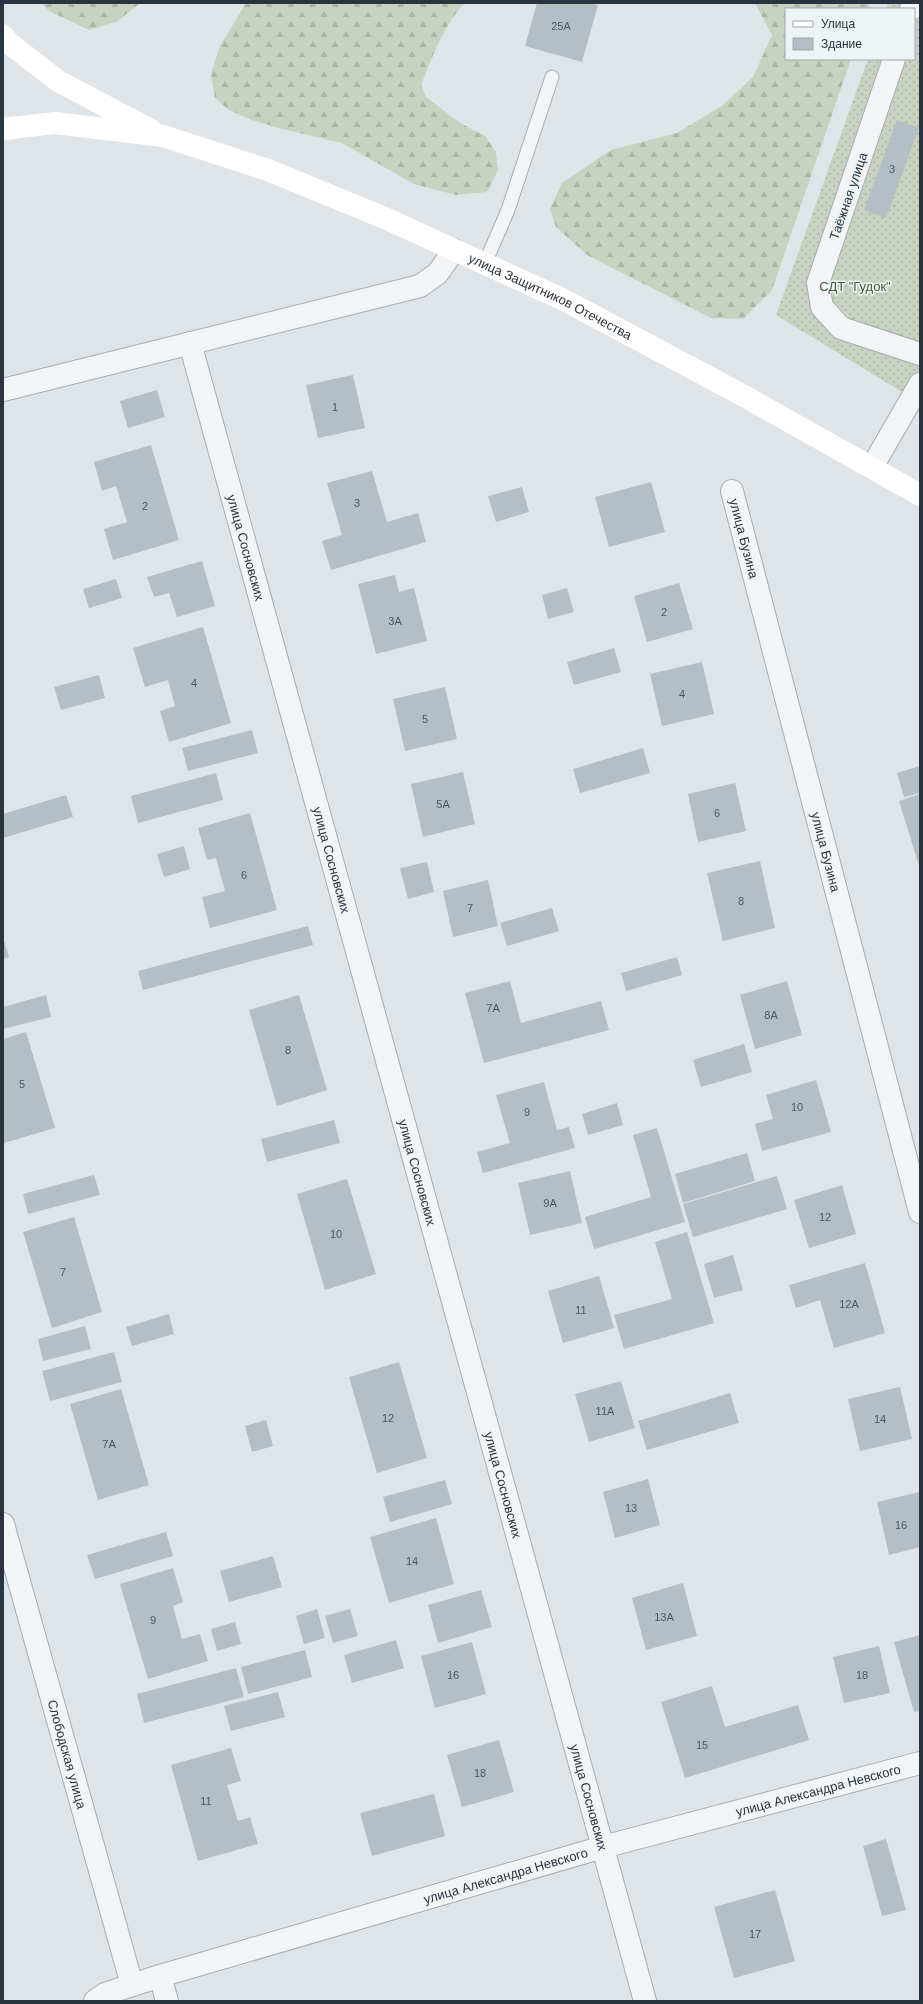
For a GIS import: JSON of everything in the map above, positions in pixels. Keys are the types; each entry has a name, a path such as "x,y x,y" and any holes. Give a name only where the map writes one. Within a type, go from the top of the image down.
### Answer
{"main road":[{"path":"3,36 9,43 58,81 163,136"},
{"path":"3,129 55,123 163,136"},
{"name":"улица Защитников Отечества","path":"163,136 268,170 387,219 564,300 647,343 920,495"}],"street":[{"name":"Таёжная улица","path":"894,60 818,283 822,307 841,328 920,354"},
{"path":"3,390 420,286 438,273 454,250"},
{"name":"улица Сосновских","path":"190,343 645,2001"},
{"path":"872,467 920,384"},
{"name":"улица Бузина","path":"732,491 920,1212"},
{"name":"Слободская улица","path":"3,1524 132,1985"},
{"name":"улица Александра Невского","path":"95,2001 105,1994 160,1976 603,1847 920,1763"},
{"path":"160,1976 166,2001"}],"lane":[{"path":"485,263 508,210 552,77"}],"green space":[{"path":"41,3 140,3 118,21 89,30 49,11"},
{"path":"246,3 465,3 445,31 421,85 426,97 460,123 485,136 496,152 498,170 487,192 456,195 414,184 342,143 278,128 252,120 229,110 215,98 211,74 220,46"},
{"path":"755,3 870,3 868,8 785,8 785,60 851,60 772,290 743,319 711,318 587,255 556,227 550,209 562,183 611,150 677,133 723,105 753,77 772,35"},
{"name":"СДТ \"Гудок\"","path":"888,3 920,3 920,403 776,315 868,60 915,60 915,8 886,8"}],"building":[{"path":"537,3 589,3 598,5 582,62 525,46"},
{"path":"897,120 919,128 886,218 864,210"},
{"path":"353,375 365,428 318,438 306,385"},
{"path":"157,390 165,417 128,428 120,401"},
{"path":"151,445 179,540 113,560 104,529 127,522 116,486 102,491 94,462"},
{"path":"372,471 387,522 418,513 426,542 331,570 322,541 342,535 327,483"},
{"path":"651,482 665,532 609,547 595,497"},
{"path":"522,487 529,512 496,522 488,496"},
{"path":"202,561 215,606 177,617 169,593 154,597 147,577"},
{"path":"395,575 399,592 414,588 427,641 376,654 358,584"},
{"path":"116,579 122,598 89,608 83,589"},
{"path":"679,583 693,629 647,642 634,596"},
{"path":"567,588 574,612 548,619 542,595"},
{"path":"203,627 231,723 169,742 160,711 175,706 168,680 145,687 133,648"},
{"path":"614,648 621,672 574,685 567,662"},
{"path":"702,662 714,714 662,726 650,674"},
{"path":"99,675 105,698 61,710 54,687"},
{"path":"445,687 457,739 405,751 393,699"},
{"path":"252,730 258,753 188,771 182,748"},
{"path":"643,748 650,773 580,793 573,769"},
{"path":"920,766 920,793 904,797 897,773"},
{"path":"463,772 475,824 423,837 411,784"},
{"path":"216,773 223,800 138,823 131,796"},
{"path":"735,783 746,831 698,842 688,794"},
{"path":"920,794 920,869 899,801"},
{"path":"66,795 73,817 3,838 3,814"},
{"path":"250,813 277,910 210,928 202,897 225,891 216,858 207,860 198,828"},
{"path":"184,846 190,869 164,877 157,854"},
{"path":"760,861 775,928 723,941 707,873"},
{"path":"427,862 434,892 408,899 400,868"},
{"path":"488,880 498,926 453,937 443,891"},
{"path":"552,908 559,931 507,946 500,923"},
{"path":"308,926 313,945 143,990 138,971"},
{"path":"3,937 9,957 3,959"},
{"path":"677,957 682,975 626,991 621,973"},
{"path":"510,981 521,1023 601,1001 609,1030 484,1063 465,993"},
{"path":"787,981 802,1035 755,1049 740,995"},
{"path":"46,995 51,1017 3,1029 3,1007"},
{"path":"299,995 327,1090 277,1106 249,1010"},
{"path":"26,1032 55,1128 4,1143 3,1039"},
{"path":"744,1044 752,1072 701,1087 693,1060"},
{"path":"816,1080 831,1132 762,1151 755,1124 773,1119 766,1095"},
{"path":"544,1082 557,1130 569,1127 575,1148 483,1173 477,1152 510,1143 496,1095"},
{"path":"617,1103 623,1125 588,1135 582,1114"},
{"path":"334,1120 340,1143 267,1162 261,1139"},
{"path":"657,1128 685,1222 594,1249 585,1217 651,1197 633,1135"},
{"path":"747,1153 755,1181 683,1203 675,1174"},
{"path":"570,1171 582,1223 530,1235 518,1183"},
{"path":"94,1175 100,1195 28,1214 23,1194"},
{"path":"777,1176 787,1209 693,1237 683,1204"},
{"path":"347,1179 376,1274 325,1290 297,1194"},
{"path":"842,1185 856,1234 809,1248 794,1200"},
{"path":"74,1217 102,1312 52,1328 23,1232"},
{"path":"687,1232 714,1323 624,1349 614,1315 672,1299 655,1242"},
{"path":"733,1255 743,1290 714,1298 704,1264"},
{"path":"865,1263 885,1333 834,1348 820,1300 796,1308 789,1285"},
{"path":"599,1276 614,1328 563,1343 548,1291"},
{"path":"169,1314 174,1334 132,1346 126,1327"},
{"path":"85,1326 91,1349 43,1361 38,1339"},
{"path":"114,1352 122,1382 50,1401 42,1371"},
{"path":"399,1362 427,1458 377,1473 349,1377"},
{"path":"621,1381 635,1428 589,1442 575,1394"},
{"path":"900,1387 912,1439 860,1451 848,1399"},
{"path":"121,1389 149,1485 98,1500 70,1404"},
{"path":"730,1393 739,1423 647,1450 638,1421"},
{"path":"266,1420 273,1446 252,1452 245,1426"},
{"path":"648,1479 660,1525 615,1538 603,1492"},
{"path":"445,1480 452,1504 390,1522 383,1497"},
{"path":"920,1492 920,1547 889,1555 877,1502"},
{"path":"436,1518 454,1584 389,1603 370,1537"},
{"path":"166,1532 173,1556 95,1579 87,1555"},
{"path":"273,1556 282,1587 229,1602 220,1571"},
{"path":"173,1568 183,1602 173,1606 182,1639 200,1634 208,1661 148,1679 120,1584"},
{"path":"683,1583 697,1636 646,1650 632,1598"},
{"path":"481,1590 492,1627 438,1643 428,1605"},
{"path":"317,1609 325,1638 304,1644 296,1616"},
{"path":"350,1609 358,1636 333,1643 325,1616"},
{"path":"235,1622 241,1644 217,1651 211,1629"},
{"path":"920,1635 920,1711 914,1712 894,1642"},
{"path":"396,1640 404,1668 352,1683 344,1655"},
{"path":"472,1642 486,1694 435,1708 421,1656"},
{"path":"879,1646 890,1693 844,1703 833,1657"},
{"path":"305,1650 312,1677 248,1694 241,1667"},
{"path":"236,1668 244,1697 144,1723 137,1694"},
{"path":"712,1686 725,1727 798,1705 809,1740 685,1778 661,1702"},
{"path":"278,1692 285,1717 231,1731 224,1706"},
{"path":"499,1740 514,1792 462,1807 447,1755"},
{"path":"231,1748 241,1781 227,1785 238,1821 250,1817 258,1844 198,1861 171,1765"},
{"path":"434,1794 445,1836 372,1856 360,1813"},
{"path":"886,1839 906,1910 882,1916 863,1846"},
{"path":"775,1890 795,1961 734,1978 714,1907"}]}
